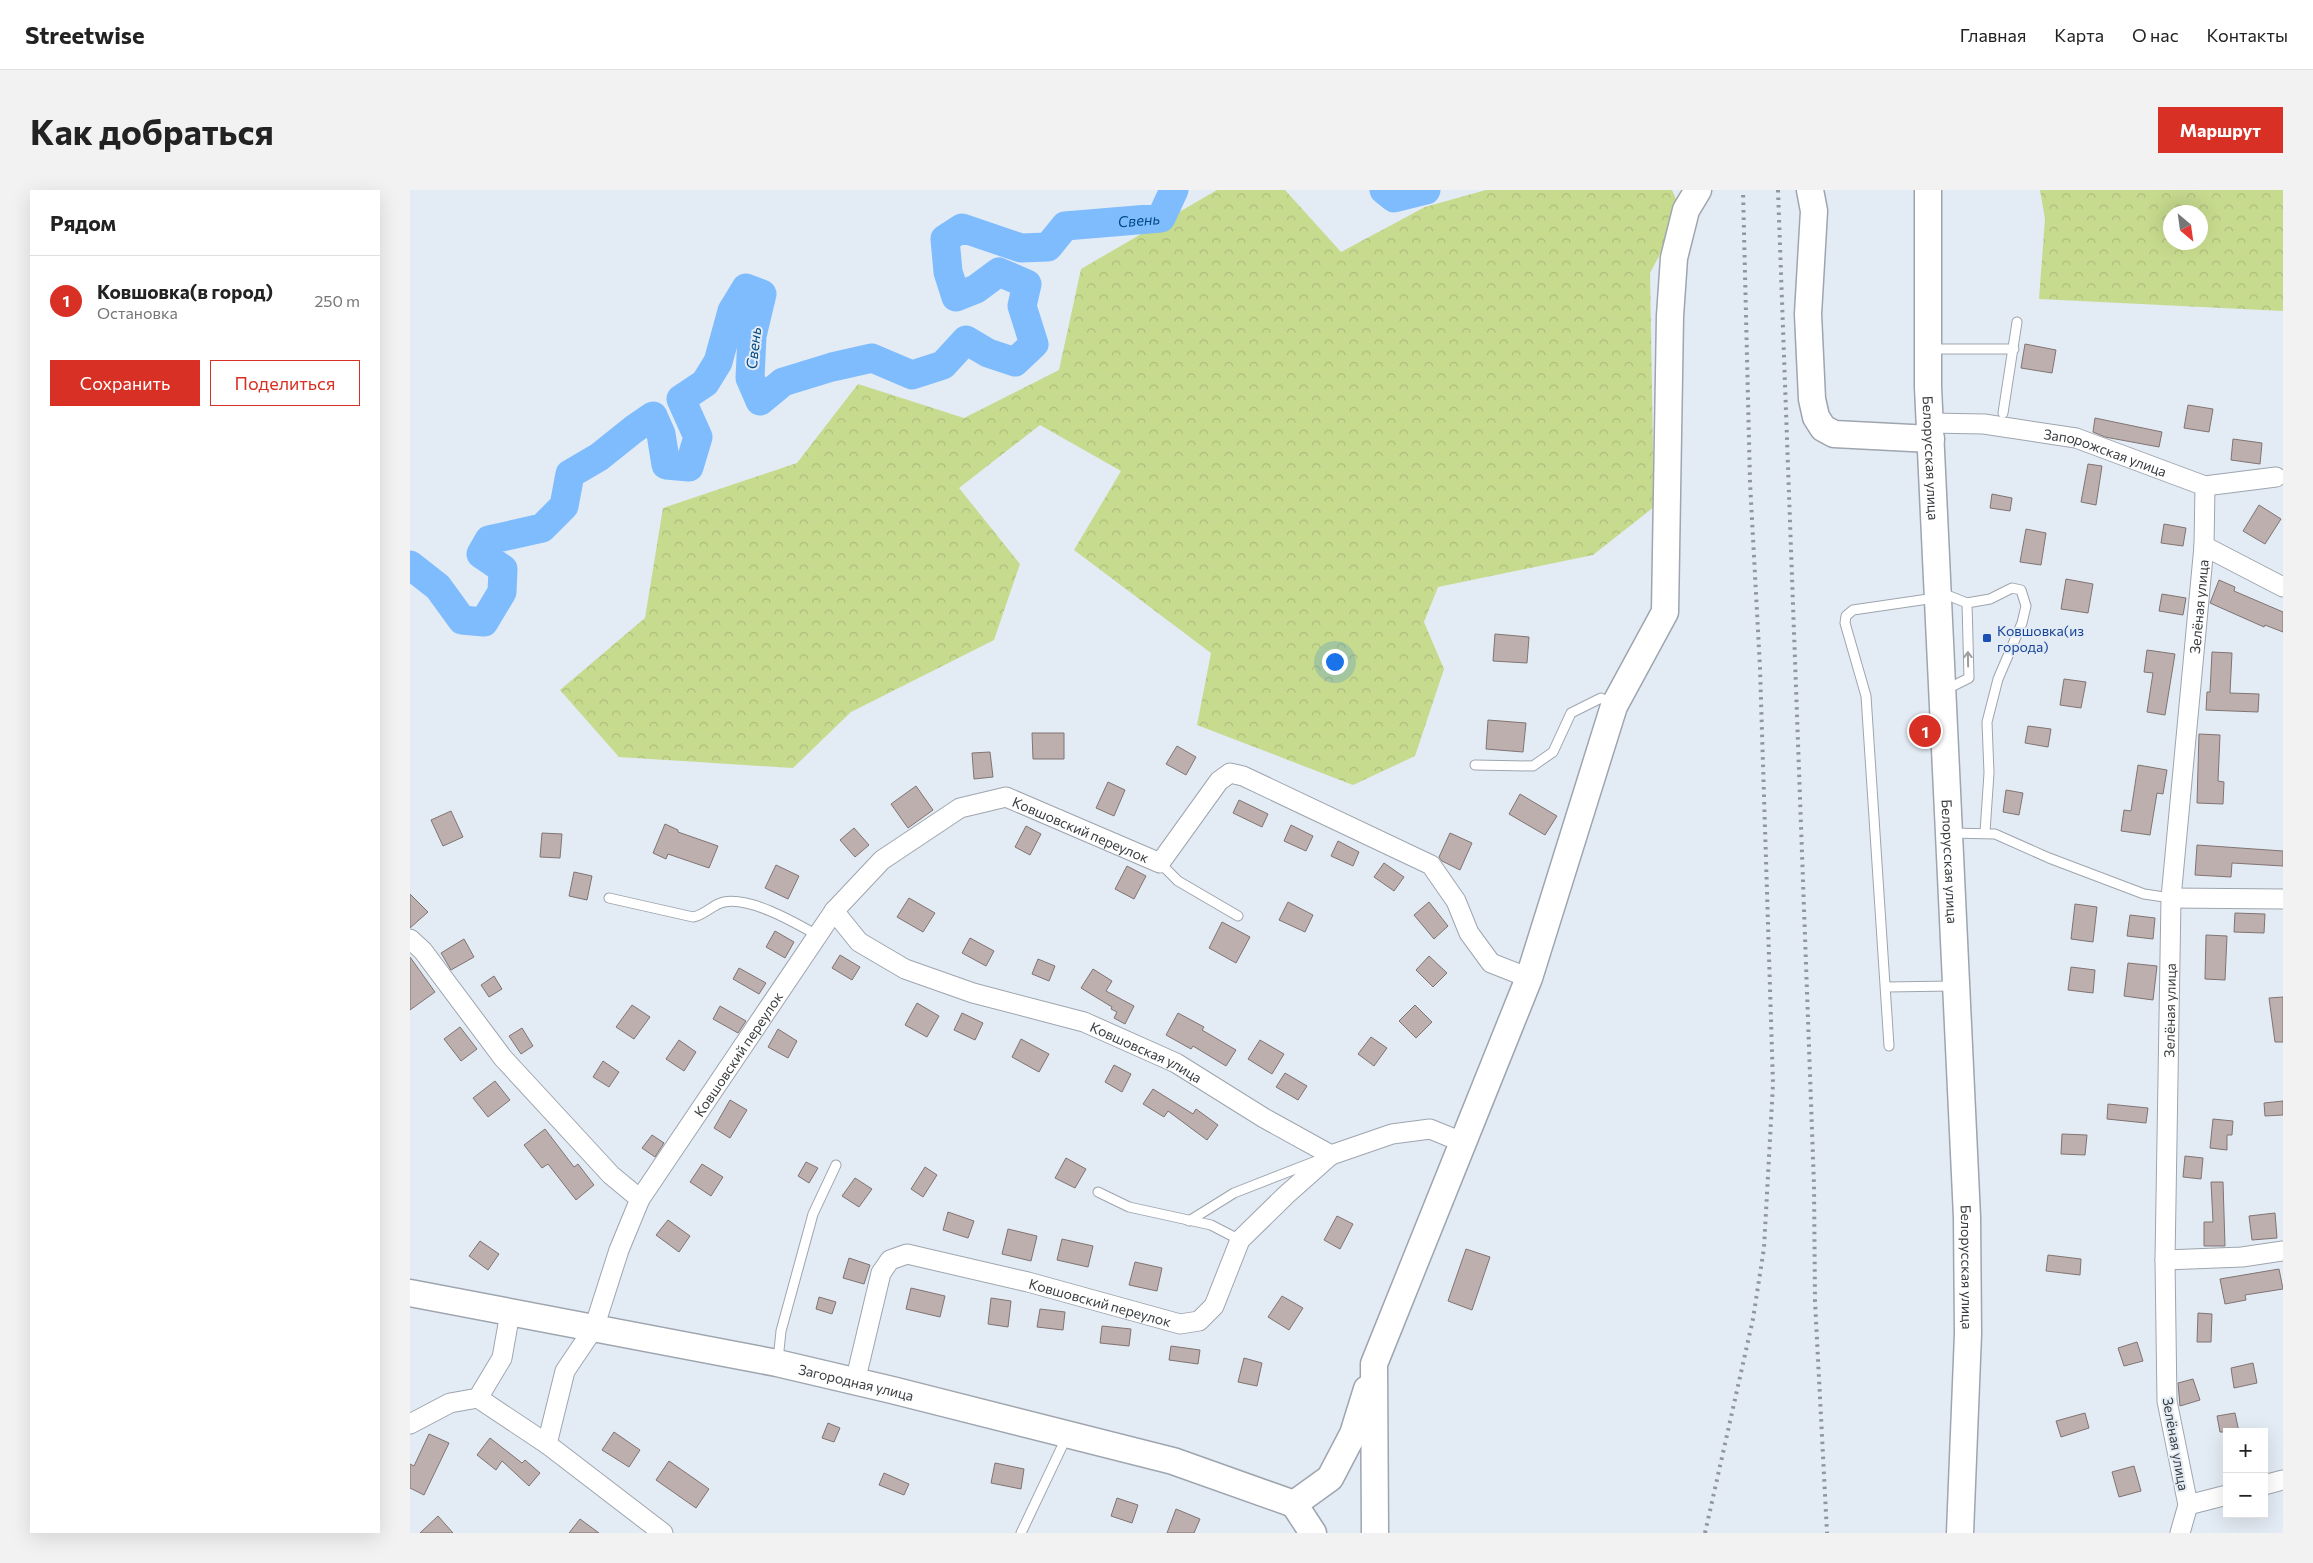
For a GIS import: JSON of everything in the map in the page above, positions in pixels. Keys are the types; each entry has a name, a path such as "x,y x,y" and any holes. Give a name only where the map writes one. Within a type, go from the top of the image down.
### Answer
{"street":[{"path":"1313,1533 1294,1504 1330,1478 1353,1434 1374,1364 1529,978 1614,706 1665,612 1670,316 1674,258 1686,210 1698,190"},
{"path":"1810,190 1814,211 1808,314 1812,399 1816,417 1822,428 1834,434 1930,431"},
{"name":"Белорусская улица","path":"1928,190 1930,431 1967,1217 1968,1334 1960,1533"},
{"name":"Запорожская улица","path":"1930,431 1984,424 2076,438 2205,486 2276,477"},
{"name":"Зелёная улица","path":"2180,1533 2188,1505 2167,1401 2165,1260 2171,898 2204,546 2205,486"},
{"path":"2204,546 2283,587"},
{"name":"Ковшовский переулок","path":"547,1444 565,1371 594,1328 619,1250 640,1199 834,911 882,860 960,808 1006,797 1160,863 1219,781 1230,773 1243,776 1431,865 1456,901 1469,932 1491,963 1529,978"},
{"path":"2171,898 2283,900"},
{"name":"Ковшовская улица","path":"834,911 859,942 905,969 973,993 1084,1022 1176,1063 1264,1118 1330,1155"},
{"path":"410,939 423,951 504,1058 610,1174 640,1199"},
{"path":"1330,1155 1392,1134 1430,1129 1462,1142"},
{"name":"Ковшовский переулок","path":"855,1382 881,1274 890,1260 908,1254 1028,1282 1180,1324 1199,1321 1214,1306 1240,1240 1286,1194 1330,1155"},
{"path":"2165,1260 2242,1257 2283,1251"},
{"name":"Загородная улица","path":"410,1293 778,1363 1173,1461 1294,1504"},
{"path":"478,1398 502,1358 510,1313"},
{"path":"1374,1364 1375,1533"},
{"path":"410,1424 450,1403 478,1398 547,1444 663,1533"},
{"path":"2268,1484 2283,1480"},
{"path":"2188,1505 2223,1496"}],"lane":[{"path":"2003,413 2017,322"},
{"path":"1928,349 2014,349"},
{"path":"1889,1046 1866,696 1845,624 1846,616 1853,610 1938,594 1967,603 1990,599 2012,588 2021,590 2026,606 2022,623 1998,679 1987,722 1989,773 1985,832"},
{"path":"1942,692 1969,678 1967,603"},
{"path":"1475,765 1533,766 1554,752 1571,713 1601,698 1614,706"},
{"path":"1950,833 1985,832 1994,834 2048,858 2144,894 2171,898"},
{"path":"1160,863 1178,881 1238,916"},
{"path":"610,898 693,917 701,915 723,902 740,902 764,909 817,935"},
{"path":"1886,987 1956,986"},
{"path":"1189,1220 1234,1193 1330,1155"},
{"path":"778,1363 782,1331 813,1214 836,1165"},
{"path":"1098,1192 1129,1207 1211,1225 1240,1240"},
{"path":"1021,1533 1068,1434"}],"green space":[{"path":"1217,190 1285,190 1341,252 1425,207 1486,190 1672,190 1682,213 1650,273 1654,507 1593,555 1438,587 1424,622 1444,669 1415,756 1353,785 1197,725 1211,653 1074,550 1121,471 1040,425 959,488 1020,564 994,640 851,712 793,768 619,757 560,690 645,618 663,508 797,463 858,384 964,418 1059,370 1081,269"},
{"path":"2040,190 2283,190 2283,311 2039,299 2045,219"}],"building":[{"path":"2025,344 2056,350 2052,373 2021,368"},
{"path":"2188,405 2213,409 2209,432 2184,428"},
{"path":"2095,418 2162,432 2159,447 2105,437 2093,432"},
{"path":"2233,439 2262,443 2260,464 2231,460"},
{"path":"2088,464 2102,466 2096,505 2081,502"},
{"path":"1992,494 2012,498 2010,511 1990,508"},
{"path":"2259,505 2281,519 2265,544 2243,531"},
{"path":"2164,524 2186,528 2183,546 2161,543"},
{"path":"2026,529 2046,533 2041,565 2020,562"},
{"path":"2066,579 2093,584 2088,613 2061,609"},
{"path":"2219,580 2235,587 2234,591 2283,612 2283,632 2265,625 2264,627 2210,603"},
{"path":"2162,594 2186,598 2183,615 2159,611"},
{"path":"1495,634 1529,637 1527,663 1493,661"},
{"path":"2147,650 2175,654 2165,715 2147,712 2153,673 2144,672"},
{"path":"2212,652 2232,653 2230,693 2259,694 2258,712 2206,710 2207,692 2210,692"},
{"path":"2064,679 2086,682 2081,708 2060,705"},
{"path":"1488,720 1526,723 1523,752 1486,749"},
{"path":"2028,726 2051,729 2048,747 2025,743"},
{"path":"1032,733 1064,733 1064,759 1033,759"},
{"path":"2199,734 2220,735 2218,781 2224,782 2223,804 2197,803"},
{"path":"1177,746 1196,757 1186,775 1166,764"},
{"path":"990,752 993,777 974,779 972,753"},
{"path":"2138,765 2167,770 2163,794 2157,793 2150,835 2121,831 2124,810 2131,811"},
{"path":"1108,782 1125,790 1114,816 1096,808"},
{"path":"916,786 933,810 908,828 891,804"},
{"path":"2006,790 2023,793 2019,815 2003,812"},
{"path":"1520,794 1557,816 1545,835 1509,814"},
{"path":"1239,800 1268,814 1262,827 1233,813"},
{"path":"451,811 463,837 443,846 431,820"},
{"path":"665,824 678,830 678,832 718,846 709,868 668,854 666,859 653,853"},
{"path":"1291,825 1313,836 1306,851 1284,841"},
{"path":"1026,826 1041,834 1030,855 1015,847"},
{"path":"854,828 869,845 855,857 840,840"},
{"path":"542,833 562,834 560,858 540,857"},
{"path":"1450,833 1472,843 1460,870 1442,861 1439,857"},
{"path":"1338,841 1359,852 1353,866 1331,856"},
{"path":"2197,845 2283,851 2283,866 2232,863 2231,877 2195,875"},
{"path":"1384,863 1404,877 1394,891 1374,877"},
{"path":"776,865 799,876 788,899 765,888"},
{"path":"1127,866 1146,876 1134,899 1115,889"},
{"path":"574,872 592,876 587,900 569,896"},
{"path":"410,894 428,912 410,928"},
{"path":"909,898 935,913 923,932 897,917"},
{"path":"1288,902 1313,915 1305,932 1279,920"},
{"path":"1429,902 1448,926 1434,939 1414,915"},
{"path":"2075,904 2097,907 2093,942 2071,939"},
{"path":"2235,913 2265,914 2264,933 2234,932"},
{"path":"2130,915 2155,918 2153,939 2127,936"},
{"path":"1222,922 1250,937 1236,963 1209,948"},
{"path":"775,931 794,942 785,958 766,947"},
{"path":"2206,935 2227,936 2225,980 2205,979"},
{"path":"970,938 994,951 986,966 962,953"},
{"path":"464,939 474,957 451,970 441,953"},
{"path":"840,955 860,967 852,980 832,968"},
{"path":"1429,956 1447,973 1433,987 1416,970"},
{"path":"410,957 435,992 410,1010"},
{"path":"1038,959 1055,966 1049,981 1032,974"},
{"path":"2128,963 2157,966 2153,1000 2124,996"},
{"path":"2071,967 2095,970 2093,993 2068,990"},
{"path":"739,968 766,983 759,994 733,979"},
{"path":"1093,969 1112,981 1106,991 1134,1006 1125,1024 1114,1018 1117,1012 1111,1009 1112,1007 1081,988"},
{"path":"494,976 502,989 489,997 481,985"},
{"path":"2283,997 2283,1042 2275,1042 2269,998"},
{"path":"917,1003 939,1016 927,1037 905,1025"},
{"path":"632,1005 650,1017 634,1039 616,1027"},
{"path":"1415,1005 1432,1022 1416,1038 1399,1021"},
{"path":"720,1006 746,1021 738,1033 713,1019"},
{"path":"962,1013 983,1023 975,1040 954,1030"},
{"path":"1178,1013 1204,1027 1202,1030 1236,1050 1226,1066 1193,1046 1191,1049 1166,1035"},
{"path":"460,1027 477,1049 461,1061 444,1039"},
{"path":"522,1028 533,1046 521,1054 509,1036"},
{"path":"778,1029 797,1041 788,1058 768,1047"},
{"path":"1371,1037 1387,1048 1374,1066 1358,1054"},
{"path":"1021,1039 1049,1054 1039,1072 1012,1057"},
{"path":"679,1040 696,1052 684,1071 666,1059"},
{"path":"1260,1040 1284,1054 1272,1074 1248,1059"},
{"path":"603,1061 619,1072 609,1087 593,1077"},
{"path":"1114,1065 1131,1074 1122,1092 1105,1082"},
{"path":"1285,1073 1307,1086 1298,1100 1276,1087"},
{"path":"495,1081 510,1100 488,1117 473,1098"},
{"path":"1153,1089 1193,1114 1196,1109 1218,1125 1207,1140 1168,1111 1164,1117 1143,1104"},
{"path":"730,1100 747,1110 730,1138 714,1128"},
{"path":"2283,1101 2283,1115 2265,1116 2264,1103"},
{"path":"2108,1104 2148,1108 2146,1123 2107,1119"},
{"path":"2213,1119 2233,1121 2232,1135 2227,1135 2227,1150 2210,1148"},
{"path":"545,1129 574,1167 578,1164 594,1185 576,1200 548,1164 542,1168 524,1145"},
{"path":"2062,1134 2087,1135 2085,1155 2061,1154"},
{"path":"652,1135 664,1143 655,1157 642,1148"},
{"path":"2185,1156 2203,1158 2201,1179 2183,1177"},
{"path":"1066,1158 1086,1169 1075,1188 1055,1178"},
{"path":"806,1162 818,1168 809,1183 798,1176"},
{"path":"702,1164 723,1177 711,1196 690,1182"},
{"path":"925,1167 937,1175 923,1197 911,1189"},
{"path":"855,1178 872,1189 859,1207 842,1196"},
{"path":"2211,1182 2223,1182 2225,1246 2204,1246 2204,1222 2213,1222"},
{"path":"948,1212 974,1221 968,1238 943,1230"},
{"path":"2275,1213 2277,1238 2252,1240 2249,1216"},
{"path":"1337,1216 1353,1224 1340,1249 1324,1240"},
{"path":"668,1220 690,1236 679,1252 656,1235"},
{"path":"1008,1229 1037,1236 1031,1261 1002,1254"},
{"path":"1062,1239 1093,1246 1088,1267 1057,1260"},
{"path":"480,1241 499,1254 488,1270 469,1256"},
{"path":"1466,1249 1490,1257 1472,1310 1448,1301"},
{"path":"2048,1255 2081,1259 2080,1275 2046,1271"},
{"path":"849,1258 870,1265 864,1284 843,1278"},
{"path":"1135,1262 1162,1268 1157,1291 1129,1285"},
{"path":"2279,1269 2283,1289 2245,1295 2246,1300 2225,1304 2220,1279"},
{"path":"911,1288 945,1296 940,1317 906,1309"},
{"path":"1282,1296 1303,1308 1289,1330 1268,1317"},
{"path":"819,1297 836,1302 832,1314 816,1309"},
{"path":"991,1298 1011,1301 1008,1327 988,1324"},
{"path":"1040,1309 1065,1312 1063,1330 1037,1327"},
{"path":"2198,1313 2212,1314 2211,1342 2197,1342"},
{"path":"1102,1326 1131,1329 1129,1346 1100,1343"},
{"path":"2137,1342 2143,1361 2124,1366 2118,1348"},
{"path":"1171,1346 1200,1350 1198,1364 1169,1360"},
{"path":"1244,1358 1262,1363 1257,1386 1238,1382"},
{"path":"2253,1363 2257,1383 2234,1388 2231,1368"},
{"path":"2193,1379 2200,1400 2180,1406 2178,1383"},
{"path":"2085,1413 2089,1428 2061,1437 2056,1421"},
{"path":"2235,1413 2238,1428 2223,1428 2223,1432 2220,1432 2217,1416"},
{"path":"828,1423 840,1428 834,1442 822,1438"},
{"path":"614,1432 640,1450 629,1467 602,1450"},
{"path":"429,1434 449,1443 424,1495 410,1488 410,1464 414,1466"},
{"path":"490,1438 522,1463 525,1460 540,1473 529,1486 502,1461 496,1470 477,1455"},
{"path":"669,1461 709,1489 696,1508 656,1480"},
{"path":"995,1463 1024,1469 1021,1489 991,1483"},
{"path":"2134,1466 2141,1491 2119,1497 2112,1472"},
{"path":"884,1473 909,1484 904,1495 879,1485"},
{"path":"1117,1498 1138,1505 1132,1523 1111,1516"},
{"path":"1176,1509 1200,1519 1194,1533 1167,1533"},
{"path":"438,1516 453,1533 420,1533"},
{"path":"580,1519 599,1533 569,1533"}],"waterway":[{"name":"Свень","path":"410,565 438,587 462,620 484,622 502,592 503,569 481,554 489,540 542,528 564,506 570,474 599,457 653,416 661,434 666,465 689,467 698,437 681,399 705,383 718,362 732,311 746,288 762,294 752,336 750,378 760,401 783,382 832,367 872,358 912,375 943,365 966,340 988,353 1015,362 1034,344 1022,306 1027,284 999,272 976,289 956,297 948,272 945,239 962,228 1021,248 1048,247 1065,226 1161,218 1174,190"},
{"name":"Свень","path":"1384,190 1394,198 1426,190"}],"railway":[{"path":"1705,1533 1753,1319 1764,1248 1773,1084 1760,668 1750,482 1743,190"},
{"path":"1778,190 1814,1185 1815,1301 1827,1533"}],"place":[{"name":"Ковшовка(из города)","path":"1987,638"},
{"name":"Ковшовка(в город)","path":"1925,731"}]}
